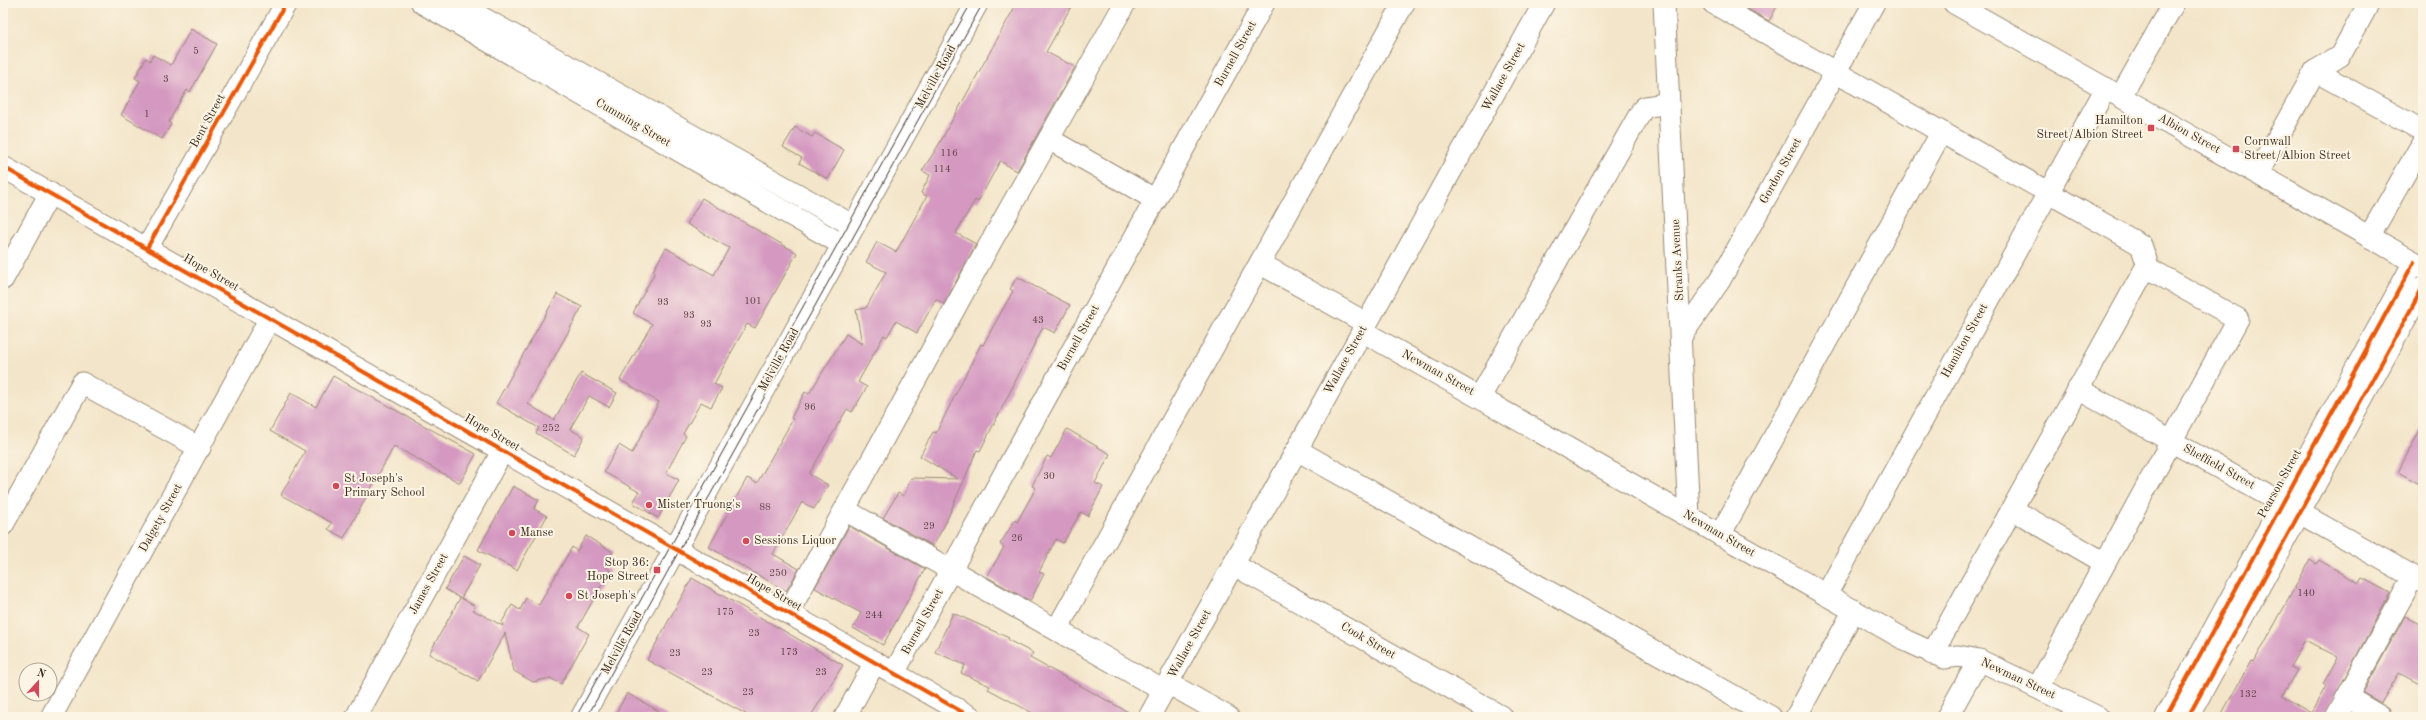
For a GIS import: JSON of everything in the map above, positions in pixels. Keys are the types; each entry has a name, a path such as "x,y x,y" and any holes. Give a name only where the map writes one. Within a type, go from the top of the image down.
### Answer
{"main road":[{"name":"Melville Road","path":"582,717 977,3"}],"street":[{"name":"Bent Street","path":"147,248 286,3"},
{"name":"Cumming Street","path":"422,3 505,41 849,235"},
{"name":"Cumming Street","path":"456,3 505,41"},
{"path":"788,612 1125,3"},
{"name":"Burnell Street","path":"894,673 952,571 1264,3"},
{"path":"1057,629 1261,264 1404,3"},
{"name":"Wallace Street","path":"1149,717 1544,3"},
{"name":"Stranks Avenue","path":"1664,3 1682,334 1689,516"},
{"path":"1713,3 2140,245 2147,263 2146,268 1932,654"},
{"name":"Gordon Street","path":"1682,334 1720,280 1874,3"},
{"name":"Albion Street","path":"1954,3 2418,264"},
{"name":"Hamilton Street","path":"1826,595 2048,193 2113,92 2174,3"},
{"path":"2258,173 2315,71 2340,56 2370,3"},
{"path":"2315,71 2423,131"},
{"path":"1480,397 1642,110 1645,107 1669,103"},
{"path":"1720,535 1941,133"},
{"path":"1049,139 1156,200"},
{"path":"2369,237 2423,142"},
{"name":"Hope Street","path":"3,167 972,717"},
{"path":"3,279 50,193"},
{"name":"Newman Street","path":"1261,264 1480,397 1720,535 1932,654 1944,658 1958,656 1979,660 2038,687 2092,715"},
{"name":"Pearson Street","path":"2188,717 2291,507 2418,264"},
{"path":"2038,687 2238,319 2146,268"},
{"name":"Pearson Street","path":"2166,717 2423,286"},
{"name":"Dalgety Street","path":"51,717 270,318"},
{"path":"3,525 82,383 200,448"},
{"name":"Sheffield Street","path":"2078,389 2418,579"},
{"name":"James Street","path":"356,717 503,450"},
{"path":"1297,450 1771,717"},
{"path":"2012,509 2105,562"},
{"path":"845,510 1057,629 1166,687 1228,717"},
{"name":"Cook Street","path":"1234,565 1502,717"},
{"path":"2336,717 2418,579"},
{"path":"1796,717 1854,610"},
{"path":"1947,717 1979,660"},
{"path":"845,717 875,662"},
{"path":"2347,698 2381,717"}],"building":[{"path":"1017,3 1073,3 1046,52 1075,67 1017,171 1000,161 978,202 975,200 956,233 976,244 944,304 936,299 917,333 896,321 887,337 884,335 858,382 867,387 852,412 847,409 809,474 828,485 814,509 802,502 773,554 799,569 786,591 709,547 747,478 757,483 793,419 791,418 805,392 809,394 846,334 862,344 856,310 866,308 886,272 866,262 877,242 896,252 927,196 921,193 930,175 922,171 938,146"},
{"path":"1737,3 1779,3 1769,21"},
{"path":"191,29 217,44 190,92 187,90 176,108 169,122 171,124 162,139 121,115 140,81 135,78 146,58 150,61 153,55 171,65"},
{"path":"795,127 812,137 815,133 844,150 828,179 799,163 802,158 783,147"},
{"path":"702,198 797,253 755,328 747,324 714,384 722,388 711,407 701,402 683,434 686,436 666,473 679,480 658,518 633,503 639,492 604,472 619,445 632,453 659,402 620,380 652,324 633,313 655,272 653,271 666,248 714,275 729,248 687,224"},
{"path":"1017,277 1070,305 1055,333 1043,327 980,451 977,450 945,524 933,546 883,518 898,493 904,496 911,478 958,479 920,456 933,432 936,433 981,344 983,345 1013,291 1010,289"},
{"path":"557,294 582,307 528,404 554,420 581,373 617,393 609,407 589,396 570,429 584,437 574,455 536,433 539,428 496,403"},
{"path":"333,376 476,454 460,483 394,446 344,538 328,529 332,523 281,495 305,451 270,431 291,393 316,407"},
{"path":"2423,424 2423,486 2398,472"},
{"path":"1067,429 1110,454 1095,483 1103,487 1088,516 1081,512 1063,543 1056,539 1039,572 1044,574 1030,601 987,577 1004,547 1000,544 1015,520 1017,522 1036,488 1032,486 1047,456 1051,458"},
{"name":"Manse","path":"513,486 539,500 534,509 547,516 517,570 478,550"},
{"path":"849,526 925,569 883,645 853,628 861,613 815,588"},
{"path":"586,536 613,552 605,567 610,570 578,627 589,634 561,684 550,678 533,682 514,671 505,633 478,681 429,654 460,598 445,589 464,556 480,565 461,598 475,606 473,610 503,626 502,622 512,605 520,610 526,598 539,605 572,547 577,551"},
{"path":"2310,560 2316,564 2319,560 2359,583 2362,578 2390,593 2324,717 2220,717 2251,661 2254,662","holes":["2305,640 2338,657 2323,684 2326,686 2311,713 2282,696 2297,670 2290,667"]},
{"path":"692,578 843,665 810,717 751,717 647,660"},
{"path":"953,613 1009,638 1008,640 1033,653 1030,658 1137,717 1040,717 988,689 990,686 961,673 965,665 935,652"},
{"path":"2405,616 2423,626 2423,686 2399,673 2381,703 2363,693"},
{"path":"627,693 669,717 614,717"}],"tram line":[{"path":"576,717 971,3"},
{"path":"587,717 983,3"}],"cycle path":[{"path":"147,248 286,3"},
{"path":"3,167 971,717"},
{"path":"2166,717 2414,262"},
{"path":"2188,717 2423,287"}],"place":[{"name":"Hamilton Street/Albion Street","path":"2151,128"},
{"name":"Cornwall Street/Albion Street","path":"2236,149"},
{"name":"St Joseph's Primary School","path":"336,486"},
{"name":"Mister Truong's","path":"649,505"},
{"name":"Manse","path":"512,533"},
{"name":"Sessions Liquor","path":"746,541"},
{"name":"Stop 36: Hope Street","path":"657,570"},
{"name":"St Joseph's","path":"569,596"}]}
